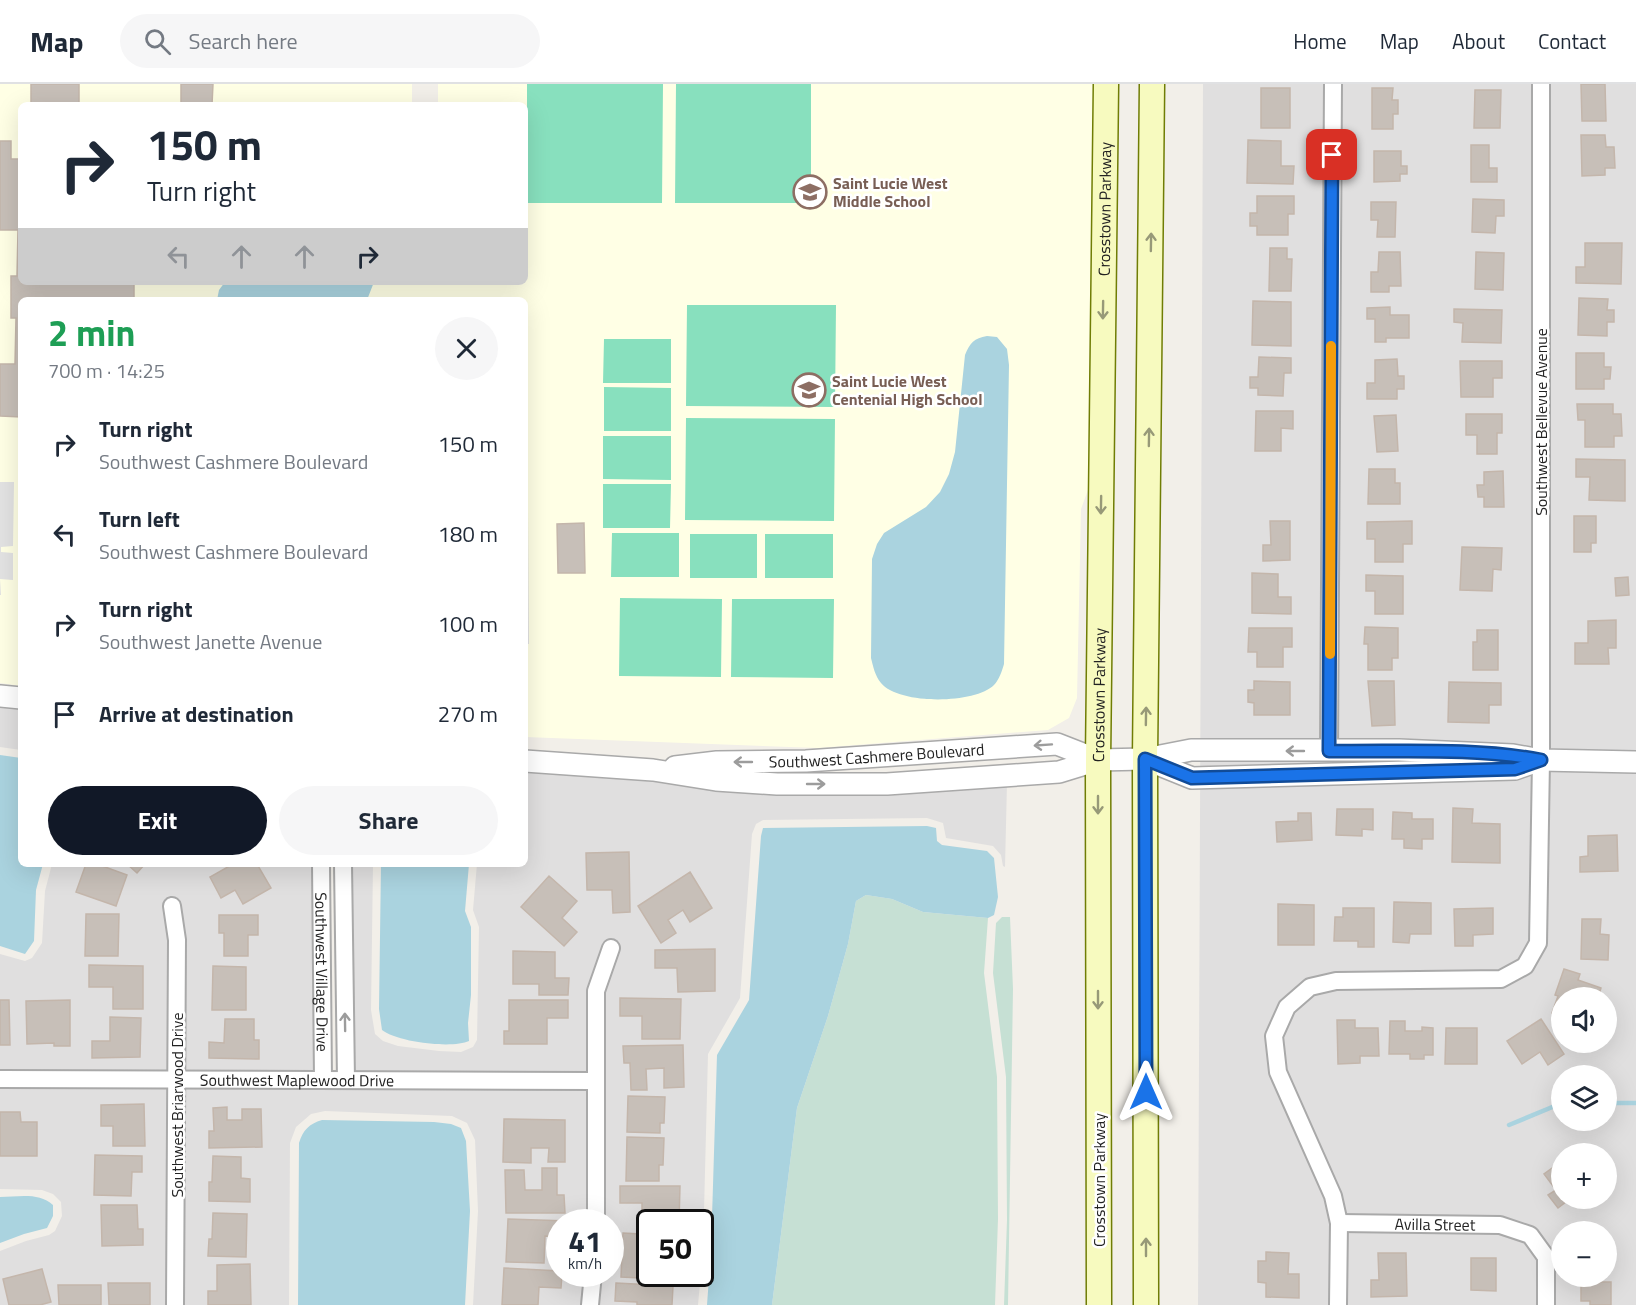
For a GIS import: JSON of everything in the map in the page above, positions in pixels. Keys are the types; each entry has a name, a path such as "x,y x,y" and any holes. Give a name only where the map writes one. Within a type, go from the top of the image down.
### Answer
{"main road":[{"name":"Crosstown Parkway","path":"1099,1305 1098,760 1106,84"},
{"path":"1146,1305 1145,759 1152,84"}],"street":[{"path":"1329,751 1333,84"},
{"name":"Southwest Bellevue Avenue","path":"1338,1305 1339,1223 1333,1196 1278,1072 1274,1036 1287,1007 1310,987 1336,981 1501,979 1525,966 1538,944 1541,760 1541,84"},
{"path":"0,696 18,698"},
{"name":"Southwest Cashmere Boulevard","path":"528,761 653,770 717,762 806,761 1057,744 1098,760 1145,759 1191,750 1434,751 1513,755 1541,760 1636,762"},
{"name":"Southwest Cashmere Boulevard","path":"1145,759 1192,778 1515,769 1541,760"},
{"name":"Southwest Village Drive","path":"321,867 323,1080"},
{"name":"Southwest Village Drive","path":"343,867 346,1080"},
{"name":"Southwest Briarwood Drive","path":"172,906 177,940 175,1305"},
{"path":"596,1209 596,992 611,948"},
{"name":"Southwest Maplewood Drive","path":"0,1079 595,1081"},
{"name":"Avilla Street","path":"1339,1223 1500,1226 1530,1235 1546,1257 1546,1305"},
{"path":"590,1305 592,1287"}],"shaded area":[{"name":"Saint Lucie West Centenial High School","path":"0,84 412,84 412,102 18,102 18,285 528,285 528,102 438,102 438,84 1097,84 1092,479 1081,509 1077,698 1069,718 1048,730 818,748 528,737 528,297 18,297 18,686 0,683"},
{"path":"1203,84 1636,84 1636,1305 1198,1305"},
{"path":"0,482 14,482 13,546 1,547 1,552 13,553 13,580 0,579"},
{"path":"528,509 529,644 528,644"},
{"path":"0,703 18,706 18,750 0,747"},
{"path":"528,769 1007,783 1005,867 1001,855 993,846 946,838 943,823 927,818 763,820 756,824 752,834 740,998 708,1054 704,1209 636,1209 636,1287 700,1287 698,1305 473,1305 478,1211 475,1140 467,1123 452,1116 325,1111 311,1114 296,1127 290,1143 289,1305 0,1305 0,1251 49,1235 55,1231 62,1216 61,1202 53,1194 42,1190 0,1189 0,954 25,961 32,958 42,943 45,891 51,867 313,867 315,1073 354,1073 351,867 373,867 371,1010 375,1034 383,1041 398,1046 439,1051 461,1052 473,1047 477,1040 479,927 473,910 477,867 528,867"},
{"path":"866,895 892,899 923,912 988,918 984,973 997,1077 998,1219 995,1305 772,1305 797,1108 828,1016 848,944 856,901"},
{"path":"1002,917 1010,917 1013,989 1008,1305 1004,1305 1007,1220 1006,1077 993,973 996,923"}],"green space":[{"path":"527,84 663,84 662,203 528,203"},
{"path":"676,84 811,84 811,203 675,203"},
{"path":"687,305 836,305 835,407 686,406"},
{"path":"604,339 671,339 671,383 603,383"},
{"path":"604,387 671,388 671,431 604,431"},
{"path":"686,418 835,419 834,521 685,520"},
{"path":"603,436 671,436 671,480 603,479"},
{"path":"603,484 671,484 670,528 603,528"},
{"path":"612,533 679,533 679,577 611,577"},
{"path":"690,534 757,534 757,578 690,578"},
{"path":"765,534 833,534 833,578 765,578"},
{"path":"620,598 722,599 721,677 619,676"},
{"path":"732,599 834,599 833,678 731,677"}],"water":[{"path":"223,285 373,285 368,297 218,297"},
{"path":"987,336 997,337 1007,349 1009,365 1004,664 994,685 971,696 937,699 904,695 890,690 881,683 871,658 872,559 884,533 926,507 940,492 949,474 955,452 965,355 973,342"},
{"path":"0,755 18,758 18,867 42,867 36,890 34,941 25,954 0,946"},
{"path":"927,826 936,828 937,841 942,845 987,851 994,858 998,897 994,915 988,918 923,912 892,899 866,895 856,901 848,944 828,1016 797,1108 772,1305 707,1305 708,1287 714,1287 712,1209 717,1055 749,1000 763,828"},
{"path":"381,867 469,867 465,911 471,927 469,1041 438,1044 400,1038 382,1030 379,1009"},
{"path":"322,1120 434,1122 461,1128 466,1141 470,1211 465,1305 298,1305 299,1143 307,1128"},
{"path":"28,1196 47,1201 53,1205 53,1216 47,1228 0,1243 0,1197"}],"building":[{"path":"31,84 79,84 79,102 31,102"},
{"path":"181,84 213,84 212,102 181,102"},
{"path":"1581,84 1605,84 1606,121 1582,121"},
{"path":"1261,88 1290,88 1290,128 1261,128"},
{"path":"1372,88 1393,88 1392,100 1398,100 1398,114 1393,114 1393,129 1372,129"},
{"path":"1475,90 1501,90 1500,128 1474,128"},
{"path":"1581,135 1605,135 1606,147 1614,147 1615,168 1605,168 1605,175 1582,176"},
{"path":"1248,140 1281,141 1281,166 1294,166 1293,184 1247,183"},
{"path":"0,141 11,141 11,159 18,159 18,230 0,230"},
{"path":"1471,145 1489,145 1489,168 1497,168 1497,182 1471,182"},
{"path":"1374,151 1401,151 1401,166 1407,166 1407,174 1400,174 1400,181 1374,182"},
{"path":"1257,196 1294,196 1294,214 1288,214 1288,235 1257,235 1257,226 1250,226 1250,213 1257,213"},
{"path":"1473,199 1504,200 1504,216 1496,216 1495,233 1472,232"},
{"path":"1371,202 1396,202 1395,237 1377,237 1378,220 1371,220"},
{"path":"18,230 18,285 134,285 134,297 18,297 18,417 0,416 0,364 15,364 16,318 11,318 11,276 17,276"},
{"path":"1585,243 1622,243 1621,284 1576,283 1576,267 1585,267"},
{"path":"1270,248 1287,248 1287,259 1292,259 1291,291 1269,291"},
{"path":"1379,252 1400,252 1401,286 1389,286 1389,292 1371,292 1371,272 1378,272"},
{"path":"1476,252 1504,253 1503,290 1475,289"},
{"path":"1579,298 1608,299 1607,310 1614,310 1614,322 1607,322 1607,336 1578,335"},
{"path":"1253,301 1291,302 1291,346 1252,345"},
{"path":"1390,307 1390,315 1409,315 1409,338 1386,338 1386,342 1375,342 1375,319 1367,319 1367,308"},
{"path":"1454,309 1502,310 1501,343 1462,342 1463,323 1454,322"},
{"path":"1576,353 1604,353 1604,367 1611,367 1610,379 1604,379 1604,389 1576,389"},
{"path":"1259,357 1291,358 1291,373 1284,373 1283,396 1258,395 1258,388 1250,388 1250,377 1258,377"},
{"path":"1397,359 1398,376 1404,376 1404,389 1397,389 1397,399 1367,399 1367,383 1375,383 1375,360"},
{"path":"1460,361 1502,361 1502,378 1493,378 1493,397 1461,397"},
{"path":"1577,404 1613,404 1613,414 1621,414 1622,436 1614,436 1614,447 1585,447 1585,420 1578,420"},
{"path":"1256,411 1293,411 1293,429 1281,428 1281,451 1255,451"},
{"path":"1466,414 1502,414 1502,433 1497,433 1497,454 1477,454 1477,435 1466,435"},
{"path":"1396,415 1398,451 1377,452 1374,416"},
{"path":"1576,459 1625,460 1625,501 1589,500 1590,477 1576,477"},
{"path":"1369,469 1395,469 1395,483 1400,483 1400,504 1368,504"},
{"path":"1503,471 1504,507 1484,507 1484,497 1478,497 1477,485 1484,485 1484,472"},
{"path":"1574,516 1596,516 1596,543 1591,543 1591,552 1574,552"},
{"path":"1270,521 1290,521 1290,560 1263,561 1263,545 1271,545"},
{"path":"1412,521 1412,544 1403,544 1403,562 1375,562 1375,539 1367,539 1367,522"},
{"path":"584,523 585,573 558,573 557,524"},
{"path":"1462,547 1502,548 1501,570 1493,569 1492,591 1460,590"},
{"path":"1252,573 1278,574 1278,597 1291,597 1291,614 1252,613"},
{"path":"1366,575 1403,576 1403,614 1375,614 1375,591 1366,591"},
{"path":"1628,577 1629,595 1616,596 1615,578"},
{"path":"1616,620 1616,648 1608,648 1609,664 1575,664 1575,643 1588,643 1588,621"},
{"path":"1365,627 1398,628 1398,658 1392,658 1392,670 1368,670 1368,644 1364,644"},
{"path":"1249,628 1292,628 1292,647 1283,647 1283,667 1257,667 1257,652 1248,652"},
{"path":"1477,630 1498,630 1498,670 1473,670 1473,642 1477,642"},
{"path":"1254,681 1290,682 1290,715 1254,715 1254,703 1248,702 1248,690 1254,690"},
{"path":"1368,681 1394,681 1395,725 1372,726"},
{"path":"1449,682 1501,683 1501,705 1489,705 1489,723 1448,722"},
{"path":"1453,808 1473,809 1472,823 1500,824 1500,863 1452,862"},
{"path":"1337,809 1373,809 1373,830 1362,829 1362,836 1336,835"},
{"path":"1393,812 1412,813 1412,819 1433,819 1433,839 1422,839 1422,849 1404,848 1404,839 1392,839"},
{"path":"1298,813 1311,813 1312,840 1277,842 1276,822 1298,821"},
{"path":"1617,835 1618,871 1580,872 1580,857 1588,856 1588,836"},
{"path":"629,852 630,912 613,913 612,890 587,890 586,853"},
{"path":"85,867 105,867 127,875 116,906 76,892"},
{"path":"130,867 142,867 137,873"},
{"path":"228,867 259,867 271,888 243,904 235,890 221,898 210,877"},
{"path":"690,872 712,908 690,922 683,910 668,920 676,933 661,943 638,906"},
{"path":"549,876 577,901 562,918 577,932 564,946 521,907"},
{"path":"1394,902 1431,903 1431,934 1410,934 1409,943 1393,942"},
{"path":"1278,904 1314,905 1314,945 1278,945"},
{"path":"1343,908 1374,908 1374,947 1358,947 1358,941 1334,941 1335,917 1343,917"},
{"path":"1493,908 1493,934 1473,935 1473,946 1455,946 1454,909"},
{"path":"86,914 119,914 118,956 85,956"},
{"path":"219,915 258,915 258,935 248,935 248,956 224,956 224,933 219,933"},
{"path":"1582,919 1601,919 1600,934 1609,935 1608,960 1581,959"},
{"path":"715,949 715,991 678,992 677,968 655,968 655,950"},
{"path":"513,951 555,952 555,978 569,978 568,995 539,995 539,984 513,984"},
{"path":"89,965 143,966 143,1009 113,1009 113,987 89,987"},
{"path":"213,966 246,967 246,1010 212,1010"},
{"path":"1564,969 1580,974 1578,980 1598,987 1558,987"},
{"path":"620,998 681,999 680,1039 642,1039 642,1016 620,1016"},
{"path":"0,1000 9,1000 10,1045 0,1045"},
{"path":"70,1000 70,1046 54,1046 54,1043 27,1044 26,1001"},
{"path":"509,1000 568,1000 568,1018 547,1018 547,1044 504,1044 504,1031 509,1031"},
{"path":"110,1017 141,1018 140,1057 92,1058 92,1041 110,1041"},
{"path":"225,1019 254,1019 254,1040 259,1040 259,1059 209,1058 209,1042 224,1043"},
{"path":"1541,1019 1551,1034 1551,1053 1564,1054 1548,1065 1540,1052 1522,1064 1507,1041"},
{"path":"1337,1020 1355,1020 1355,1028 1378,1028 1379,1056 1360,1056 1360,1063 1338,1064"},
{"path":"1390,1021 1405,1021 1405,1031 1422,1031 1422,1027 1433,1028 1433,1055 1424,1055 1424,1059 1410,1059 1410,1054 1389,1054"},
{"path":"1446,1028 1477,1028 1477,1064 1445,1064"},
{"path":"683,1045 684,1087 664,1088 664,1068 646,1069 647,1090 631,1090 630,1063 624,1063 623,1046"},
{"path":"628,1096 665,1097 664,1123 660,1123 660,1133 627,1132"},
{"path":"144,1104 145,1146 113,1146 113,1126 101,1126 101,1105"},
{"path":"227,1107 227,1120 242,1120 242,1109 261,1109 262,1147 209,1148 209,1131 214,1131 213,1108"},
{"path":"0,1112 20,1112 21,1122 37,1122 37,1156 0,1156"},
{"path":"504,1119 565,1120 565,1162 548,1162 549,1148 531,1148 531,1163 503,1162"},
{"path":"627,1137 664,1138 663,1165 659,1165 659,1181 626,1181"},
{"path":"95,1155 142,1156 142,1172 132,1172 131,1196 94,1195"},
{"path":"213,1156 241,1157 241,1178 250,1179 250,1202 209,1201"},
{"path":"542,1168 557,1168 557,1195 564,1195 565,1209 546,1209 546,1213 506,1213 505,1170 524,1170 525,1190 542,1190"},
{"path":"1551,1169 1551,1183 1544,1174"},
{"path":"620,1186 680,1186 679,1209 642,1209 642,1203 620,1203"},
{"path":"101,1205 137,1205 138,1229 143,1229 143,1245 102,1246"},
{"path":"213,1213 247,1214 246,1257 208,1256 209,1239 212,1239"},
{"path":"508,1219 546,1220 544,1263 506,1262"},
{"path":"624,1233 636,1234 636,1278 624,1277"},
{"path":"1266,1252 1289,1253 1288,1274 1299,1274 1299,1298 1266,1297 1266,1283 1258,1282 1258,1261 1266,1261"},
{"path":"1378,1253 1406,1253 1407,1296 1371,1297 1371,1280 1379,1280"},
{"path":"1471,1258 1496,1258 1496,1291 1471,1290"},
{"path":"250,1264 251,1305 208,1305 208,1291 217,1291 217,1265"},
{"path":"504,1268 546,1270 546,1287 561,1287 561,1288 539,1287 538,1305 502,1305"},
{"path":"42,1269 51,1302 40,1305 9,1305 3,1279"},
{"path":"108,1283 150,1283 150,1305 109,1305"},
{"path":"624,1283 636,1284 636,1287 673,1287 672,1305 637,1305 637,1302 615,1301 616,1287 624,1287"},
{"path":"58,1285 101,1285 101,1305 59,1305"},
{"path":"1581,1287 1611,1287 1611,1305 1590,1305 1590,1301 1581,1301"}],"waterway":[{"path":"1617,1103 1636,1103"},
{"path":"1509,1125 1551,1108"}],"slow traffic":[{"path":"1330,654 1331,346"}],"place":[{"name":"Saint Lucie West Middle School","path":"810,192"},
{"name":"Saint Lucie West Centenial High School","path":"809,390"}],"route":[{"path":"1146,1092 1145,759 1192,778 1515,769 1541,760 1513,755 1434,751 1329,751 1332,155"}]}
